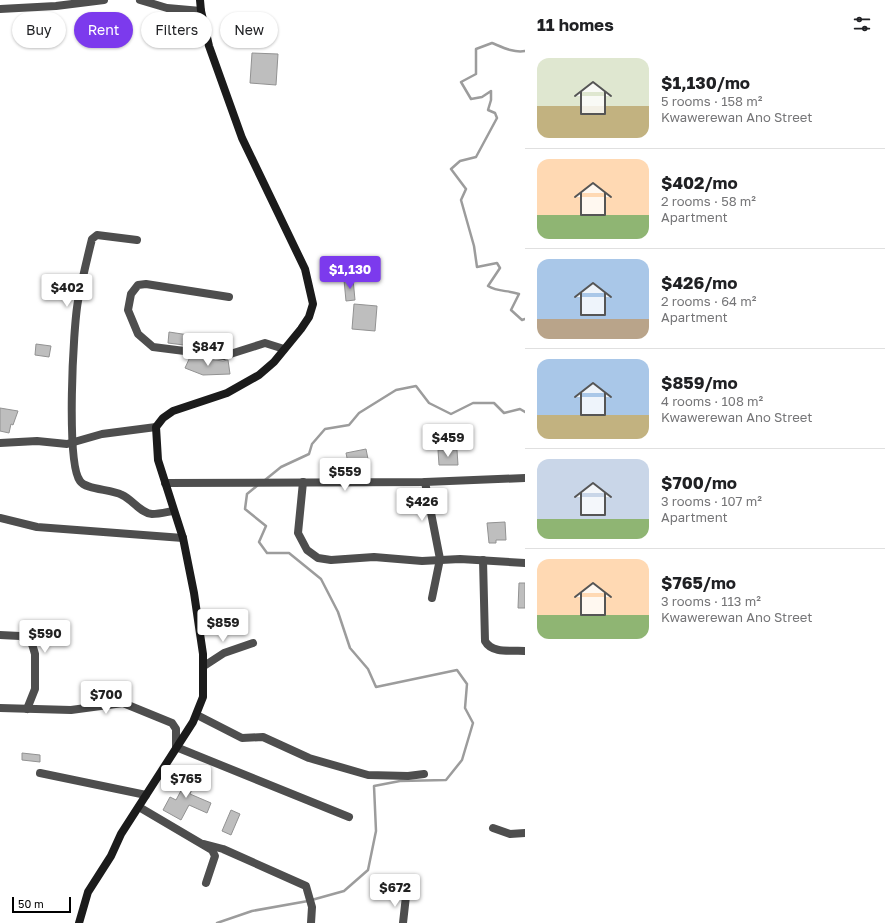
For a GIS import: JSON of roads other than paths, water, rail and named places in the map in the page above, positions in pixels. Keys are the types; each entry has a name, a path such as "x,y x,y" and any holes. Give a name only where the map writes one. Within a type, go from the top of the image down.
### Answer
{"street":[{"path":"0,9 56,6 104,0"},
{"path":"140,0 167,8 201,11"},
{"path":"79,923 88,892 111,856 121,834 197,715 203,697 204,666 194,593 183,538 173,511 158,460 156,427 163,418 173,411 227,393 260,375 284,349 309,317 313,304 305,269 242,138 209,46 200,0"},
{"path":"137,240 98,235 92,239 78,302 73,380 72,457 75,472 80,482 87,487 107,489 125,496 146,512 153,514 173,511"},
{"path":"229,297 146,284 138,285 131,294 128,310 138,334 153,347 224,356 265,344 284,349"},
{"path":"0,443 37,441 62,444 102,434 156,427"},
{"path":"165,483 425,482 525,478"},
{"path":"303,482 298,533 306,550 318,558 331,560 374,557 422,560 482,560 525,563"},
{"path":"425,482 440,559 432,598"},
{"path":"0,518 37,528 183,538"},
{"path":"482,560 485,641 488,647 493,650 525,651"},
{"path":"0,635 20,636 32,644 35,654 35,689 28,709"},
{"path":"204,666 224,653 253,643"},
{"path":"0,708 70,710 122,703 172,723 176,729 176,747"},
{"path":"197,715 242,738 263,737 310,758 368,775 408,776 424,774"},
{"path":"176,747 349,817"},
{"path":"40,773 146,795"},
{"path":"139,807 212,850 215,856 206,883"},
{"path":"493,828 510,834 525,833"},
{"path":"204,844 223,849 306,886 312,907 311,923"},
{"path":"403,923 406,896"}],"waterway":[{"path":"525,51 512,50 492,43 476,49 476,74 461,82 471,99 482,97 491,91 491,100 488,110 495,113 497,118 476,157 460,161 451,169 466,189 461,200 474,246 477,267 497,263 500,268 488,286 519,294 511,310 522,320 525,319"},
{"path":"265,480 281,467 309,454 312,444 325,429 349,425 359,413 396,390 416,386 429,403 451,414 473,403 494,403 504,413 520,409 525,412"},
{"path":"217,923 252,911 308,901 344,891 368,870 376,831 374,786 400,781 446,780 462,760 473,723 465,708 467,684 457,670 376,687 368,669 350,648 338,612 321,579 289,553 267,553 259,542 266,526 245,509 247,494 258,485"}]}
